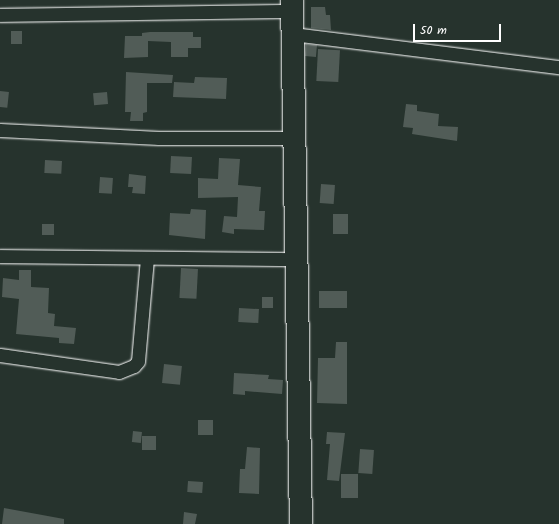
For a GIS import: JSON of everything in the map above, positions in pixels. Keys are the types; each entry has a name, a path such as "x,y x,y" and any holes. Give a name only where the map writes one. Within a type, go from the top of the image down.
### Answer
{"highway":[{"path":"292,6 293,138 301,524"}],"street":[{"path":"0,15 292,6"},
{"path":"293,34 559,67"},
{"path":"0,130 159,138 293,138"},
{"path":"0,256 296,259"},
{"path":"0,355 119,372 134,366 138,361 147,258"}],"building":[{"path":"311,7 325,7 326,15 330,15 331,30 311,28"},
{"path":"11,31 22,31 22,44 11,44"},
{"path":"193,32 193,37 201,37 201,48 188,48 188,57 171,57 171,42 148,41 148,57 124,58 125,36 142,36 142,33"},
{"path":"306,44 317,45 316,57 305,56"},
{"path":"318,49 340,50 338,82 316,81"},
{"path":"126,72 173,75 172,83 147,83 147,112 143,113 143,121 130,121 131,112 125,112"},
{"path":"195,77 227,78 226,99 173,97 174,82 194,83"},
{"path":"0,91 9,92 7,108 0,107"},
{"path":"107,92 108,104 94,105 93,93"},
{"path":"406,104 417,105 417,111 439,114 438,126 458,127 457,141 412,134 413,128 403,127"},
{"path":"171,156 192,157 191,174 170,173"},
{"path":"219,158 240,159 238,185 261,187 259,211 265,211 264,230 234,229 234,234 222,232 224,216 237,217 238,197 198,198 198,178 218,179"},
{"path":"45,160 62,161 61,174 44,173"},
{"path":"129,174 146,176 145,194 132,193 133,187 128,187"},
{"path":"100,177 113,178 112,194 99,193"},
{"path":"321,184 335,185 334,204 320,203"},
{"path":"191,209 206,210 205,239 169,235 170,213 190,214"},
{"path":"333,214 348,214 348,234 333,234"},
{"path":"42,224 54,224 54,235 42,235"},
{"path":"181,268 198,269 196,299 179,298"},
{"path":"19,270 31,270 31,287 49,288 48,313 55,314 54,326 76,328 74,344 59,343 59,338 16,334 19,299 2,297 3,278 19,280"},
{"path":"319,291 347,291 347,308 319,308"},
{"path":"262,297 273,297 273,308 262,308"},
{"path":"239,308 259,309 258,323 238,322"},
{"path":"336,342 347,342 347,404 317,403 318,358 335,358"},
{"path":"164,364 182,366 180,385 162,383"},
{"path":"234,373 269,375 268,379 283,380 282,394 245,391 245,395 233,394"},
{"path":"198,420 213,420 213,435 198,435"},
{"path":"133,431 142,432 141,443 132,442"},
{"path":"327,432 345,433 339,481 327,480 330,444 326,444"},
{"path":"142,436 156,436 156,450 142,450"},
{"path":"247,447 260,448 259,494 239,493 240,469 245,469"},
{"path":"360,449 374,450 372,474 358,473"},
{"path":"341,474 358,474 358,498 341,498"},
{"path":"188,481 203,482 202,493 187,492"},
{"path":"4,508 64,519 64,524 2,524"},
{"path":"184,512 197,514 195,524 183,524"}]}
